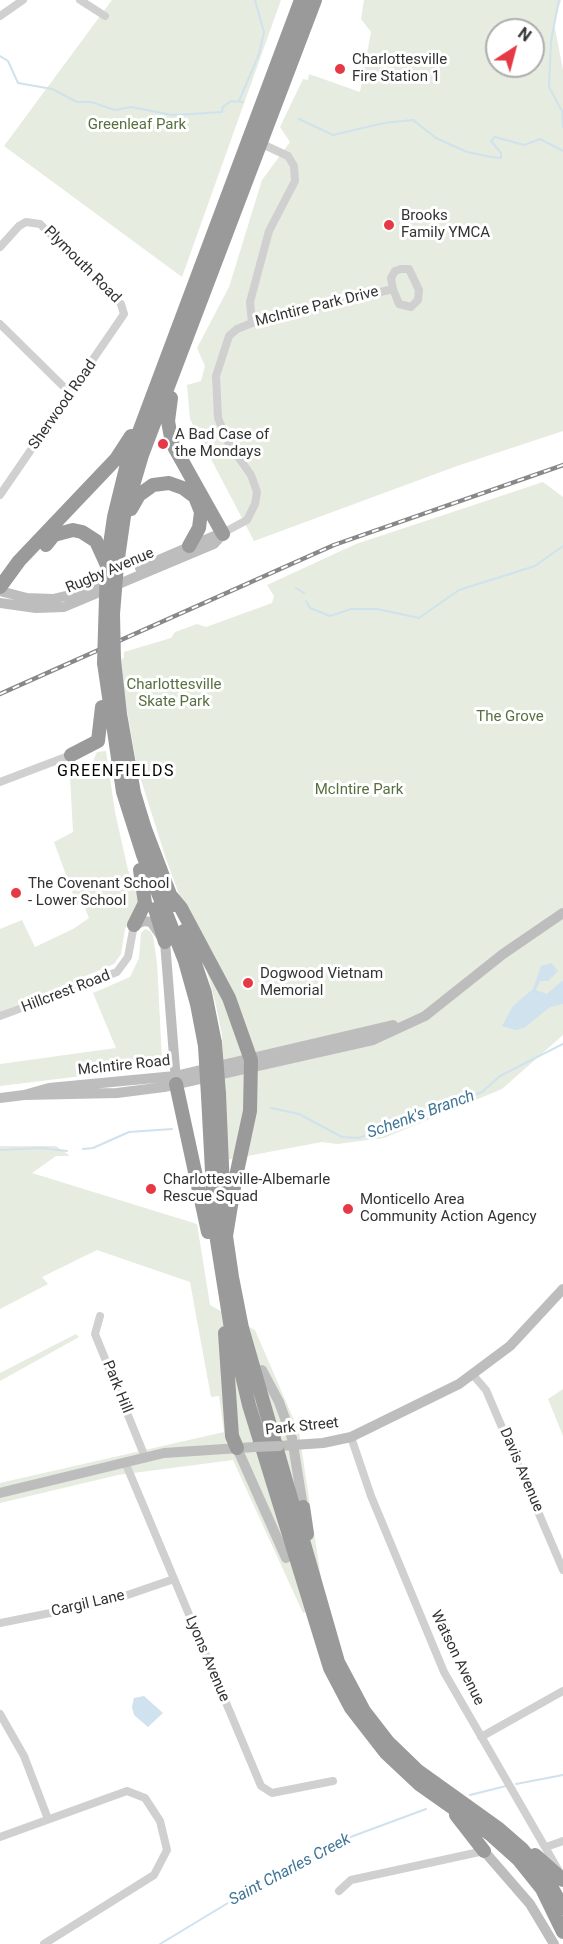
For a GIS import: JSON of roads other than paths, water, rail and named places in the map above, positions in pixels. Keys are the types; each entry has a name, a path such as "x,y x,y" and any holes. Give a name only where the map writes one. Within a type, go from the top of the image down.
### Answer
{"highway":[{"path":"210,1044 134,792 109,662 104,610 112,565 120,490 144,417 301,0"},
{"path":"71,755 96,743 100,738 113,614 112,565 142,455 315,0"},
{"path":"188,338 169,408 169,433 177,454 198,485 219,535"},
{"path":"0,589 19,561 116,459 144,417"},
{"path":"123,524 139,495 153,485 176,484 190,492 219,535"},
{"path":"189,546 199,528 198,504"},
{"path":"0,589 8,586 54,536 73,530 89,535 112,565"},
{"path":"106,681 123,792 124,827 165,942"},
{"path":"123,792 205,993 226,1236 242,1328 316,1593 345,1678 374,1725 418,1771 542,1860 563,1880"},
{"path":"134,925 145,903 140,870"},
{"path":"167,900 181,908 229,998 252,1064 250,1111 234,1181 226,1236"},
{"path":"176,1080 207,1228 220,1271"},
{"path":"213,1095 213,1204 224,1292 249,1404 330,1668 361,1723 401,1768 490,1834 518,1859 542,1888 563,1932"},
{"path":"224,1292 232,1436 237,1448"},
{"path":"242,1328 262,1370"},
{"path":"303,1506 316,1593"},
{"path":"286,1558 313,1615"},
{"path":"452,1808 484,1851"},
{"path":"507,1835 535,1863 563,1908"}],"street":[{"path":"0,16 22,0"},
{"path":"80,0 105,16"},
{"path":"252,323 250,302 269,231 295,181 294,166 288,156 262,144"},
{"name":"Plymouth Road","path":"0,248 13,230 26,222 46,227 122,304 124,314"},
{"name":"McIntire Park Drive","path":"408,269 418,290 418,300 411,307 405,307 396,298 393,289 392,279 395,272 408,269"},
{"name":"McIntire Park Drive","path":"219,535 247,520 255,504 257,492 251,475 229,444 216,404 216,376 229,336 237,329 252,323 393,289"},
{"name":"Sherwood Road","path":"0,495 124,314"},
{"path":"0,324 70,394"},
{"name":"Rugby Avenue","path":"0,589 27,598 69,596 219,535"},
{"name":"Rugby Avenue","path":"0,603 36,609 64,607 214,544 219,535"},
{"path":"0,782 71,755"},
{"path":"0,1098 24,1095 117,1093 252,1064 360,1045 414,1023 503,954 563,914"},
{"path":"134,925 144,921 151,922 165,942 176,1080"},
{"name":"Hillcrest Road","path":"0,1017 117,972 128,957 134,925"},
{"name":"Park Street","path":"0,1493 146,1457 190,1449 293,1445 351,1437 381,1424 473,1375 510,1346 563,1289"},
{"name":"Park Hill","path":"100,1316 95,1334 146,1457"},
{"path":"262,1370 286,1419 293,1445 303,1506"},
{"name":"Davis Avenue","path":"473,1375 486,1390 563,1570"},
{"name":"Watson Avenue","path":"351,1437 371,1496 451,1686 563,1880"},
{"path":"237,1448 286,1558"},
{"name":"Lyons Avenue","path":"125,1462 261,1786 272,1793 333,1780"},
{"name":"Cargil Lane","path":"0,1623 110,1601 174,1579"},
{"path":"481,1737 563,1691"},
{"path":"0,1714 24,1756 48,1819"},
{"path":"0,1837 127,1791 145,1798 160,1821 167,1850 154,1875 44,1944"},
{"path":"546,1847 563,1841"},
{"path":"339,1891 351,1880 484,1851 530,1904 554,1944"}],"water":[{"path":"551,963 558,971 548,981 540,981 536,990 547,994 563,980 563,1004 550,1007 524,1028 516,1030 502,1026 513,1006 533,989 541,966"},
{"path":"144,1696 163,1713 148,1727 134,1715 132,1707 134,1698"}],"waterway":[{"path":"239,101 259,54 264,32 255,0"},
{"path":"559,0 551,41 549,87 562,111 563,127"},
{"path":"0,56 8,61 18,83 52,89 77,102 91,102 115,110 131,107 172,115 191,114 222,112 223,107 231,101 243,102"},
{"path":"299,119 333,135 384,123 413,120 436,138 467,152 491,157 501,158 501,153 491,141 495,137 524,145 540,139 563,151"},
{"path":"306,601 310,608 330,616 351,609 377,609 419,618 459,590 535,566 563,546"},
{"path":"296,588 304,593"},
{"name":"Schenk's Branch","path":"271,1108 299,1114 342,1137 358,1138 426,1115 482,1092 500,1076 563,1044"},
{"name":"Schenk's Branch","path":"83,1149 93,1148 129,1132 172,1129"},
{"name":"Schenk's Branch","path":"0,1150 42,1148 67,1151"},
{"name":"Saint Charles Creek","path":"516,1784 563,1775"},
{"name":"Saint Charles Creek","path":"470,1795 506,1786"},
{"name":"Saint Charles Creek","path":"160,1944 266,1880 279,1878 345,1839 426,1809"}],"railway":[{"path":"0,694 334,545 563,465"}],"place":[{"name":"Charlottesville Fire Station 1","path":"340,69"},
{"name":"Brooks Family YMCA","path":"389,225"},
{"name":"A Bad Case of the Mondays","path":"163,444"},
{"name":"The Covenant School - Lower School","path":"16,893"},
{"name":"Dogwood Vietnam Memorial","path":"248,983"},
{"name":"Charlottesville-Albemarle Rescue Squad","path":"151,1189"},
{"name":"Monticello Area Community Action Agency","path":"348,1209"}],"district":[{"name":"GREENFIELDS","path":"116,772"}],"park label":[{"name":"Greenleaf Park","path":"137,125"},
{"name":"Charlottesville Skate Park","path":"174,694"},
{"name":"The Grove","path":"510,717"},
{"name":"McIntire Park","path":"359,790"}]}
